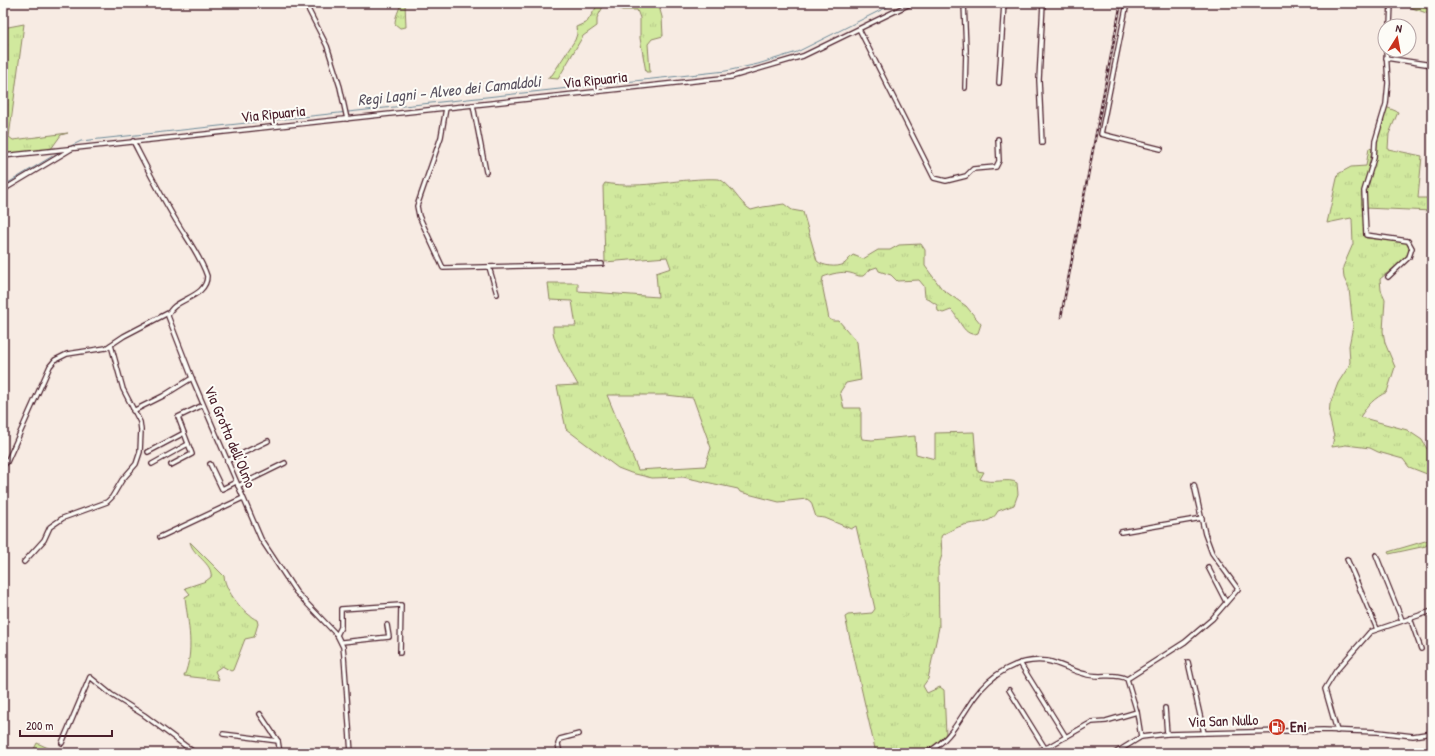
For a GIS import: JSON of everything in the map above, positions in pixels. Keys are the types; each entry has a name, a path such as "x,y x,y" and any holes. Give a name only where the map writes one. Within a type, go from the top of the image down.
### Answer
{"street":[{"path":"305,3 327,46 346,109 347,118"},
{"name":"Via Ripuaria","path":"3,156 731,77 803,56 912,3"},
{"path":"964,3 966,50 965,88"},
{"path":"999,83 1004,3"},
{"path":"1042,143 1038,80 1043,3"},
{"path":"1128,3 1100,134 1161,149"},
{"path":"1390,18 1391,3"},
{"path":"859,29 934,178 946,181 966,176 973,169 996,167 999,161 998,139"},
{"path":"1388,277 1408,257 1412,248 1408,241 1366,235 1364,191 1374,158 1375,141 1386,104 1388,83 1386,58 1432,65"},
{"path":"473,105 486,172"},
{"path":"446,108 441,137 418,200 417,211 443,268 602,264"},
{"path":"3,466 7,462 53,362 67,354 106,348 124,336 168,313 203,288 206,276 190,240 181,229 133,141"},
{"path":"3,190 73,148"},
{"path":"489,267 497,294"},
{"name":"Via Grotta dell'Olmo","path":"168,313 168,320 261,539 296,592 337,634 342,642 351,753"},
{"path":"24,562 44,540 50,527 63,518 107,502 112,497 122,480 136,464 140,452 141,430 123,389 111,345"},
{"path":"133,411 163,396 192,378"},
{"path":"171,465 192,454 178,417 203,405"},
{"path":"148,452 184,433"},
{"path":"227,461 268,441"},
{"path":"152,464 188,444"},
{"path":"210,464 222,488 236,482"},
{"path":"238,486 285,464"},
{"path":"1126,679 1185,642 1212,619 1238,589 1214,558 1194,485"},
{"path":"160,537 243,498"},
{"path":"1121,532 1202,518"},
{"path":"1376,555 1402,620"},
{"path":"1347,559 1377,629"},
{"path":"1208,567 1226,602"},
{"path":"337,634 341,628 341,608 401,605 400,653"},
{"path":"1337,731 1325,692 1325,687 1336,671 1362,640 1377,629 1432,611"},
{"path":"1410,618 1421,649"},
{"path":"342,642 389,637 388,625"},
{"path":"926,753 936,747 958,723 974,698 995,676 1020,663 1047,661 1089,676 1122,676 1126,679 1137,712 1141,738"},
{"path":"1188,662 1204,733"},
{"path":"1020,663 1066,737"},
{"path":"62,743 90,677 112,695 144,715 195,753"},
{"path":"1009,690 1045,748"},
{"path":"1165,708 1167,734"},
{"path":"1032,753 1045,748 1092,722 1106,721 1137,712"},
{"path":"260,714 278,741 280,753"},
{"name":"Via San Nullo","path":"1115,753 1141,738 1167,734 1337,731 1413,736 1432,733"},
{"path":"223,734 278,741"},
{"path":"560,753 558,744 560,740 579,734"}],"green space":[{"path":"401,3 405,3 406,27 400,28 395,24 395,21"},
{"path":"599,3 605,3 597,18 597,26 583,36 558,79 547,78 552,75 575,40 577,34 576,27 587,22"},
{"path":"610,3 658,3 662,17 663,36 652,39 648,44 650,72 646,72 640,38 640,18 637,10 622,10"},
{"path":"1398,3 1425,3 1427,8 1432,10 1432,15"},
{"path":"24,24 9,137 13,140 68,133 61,135 51,149 3,154 3,28"},
{"path":"1386,107 1398,112 1389,134 1388,149 1422,156 1418,198 1432,198 1432,211 1364,208 1364,201 1377,137"},
{"path":"1369,148 1372,149 1362,204 1366,238 1406,242 1409,249 1407,257 1380,279 1381,290 1385,299 1383,331 1385,343 1395,367 1387,392 1372,402 1360,417 1407,430 1422,440 1427,449 1432,451 1432,476 1409,467 1403,459 1378,452 1370,448 1346,445 1332,447 1334,437 1329,416 1330,404 1338,383 1350,362 1349,346 1353,326 1349,289 1344,278 1343,267 1353,244 1351,218 1327,223 1338,174 1351,167 1366,166"},
{"path":"719,179 724,182 742,203 751,210 784,204 792,210 803,212 817,261 822,264 834,266 841,265 853,255 863,259 878,250 890,250 899,245 921,244 925,250 925,266 942,289 966,306 981,324 978,333 969,333 965,330 951,310 943,313 938,311 937,305 925,297 924,286 919,280 897,281 891,275 879,271 877,267 871,269 863,276 844,272 823,277 822,284 829,319 839,321 857,342 861,380 846,383 840,392 844,408 861,408 862,439 872,440 915,436 916,454 935,459 935,433 974,432 977,471 984,472 980,479 984,481 1014,481 1017,483 1018,494 1014,505 998,511 993,518 989,520 955,528 941,537 942,555 938,568 939,627 928,679 923,686 927,693 940,687 944,690 946,735 934,746 923,753 876,753 845,617 848,615 872,613 875,609 856,526 851,529 825,518 816,517 811,502 807,499 779,502 740,492 738,489 683,477 652,478 631,473 618,468 566,429 557,386 578,385 558,348 553,333 553,326 576,326 572,301 550,300 548,283 578,283 578,291 658,297 656,273 671,268 667,257 605,262 603,186 605,183 634,185","holes":["607,395 666,395 693,398 711,448 705,466 638,470"]},
{"path":"1432,539 1432,543 1427,544 1426,546 1389,554 1388,552"},
{"path":"190,542 224,576 231,595 246,613 257,620 258,624 254,637 245,639 233,670 231,671 222,666 215,671 219,680 184,676 190,647 185,597 190,594 185,588 206,581 211,577 211,572 206,563 195,551"},
{"path":"37,743 57,752 32,753"}],"waterway":[{"name":"Regi Lagni - Alveo dei Camaldoli","path":"67,148 81,141 726,71 758,64 797,52 895,3"},
{"name":"Regi Lagni - Alveo dei Camaldoli","path":"3,186 61,151"}],"railway":[{"path":"1061,317 1121,3"}],"place":[{"name":"Eni","path":"1277,727"}]}
